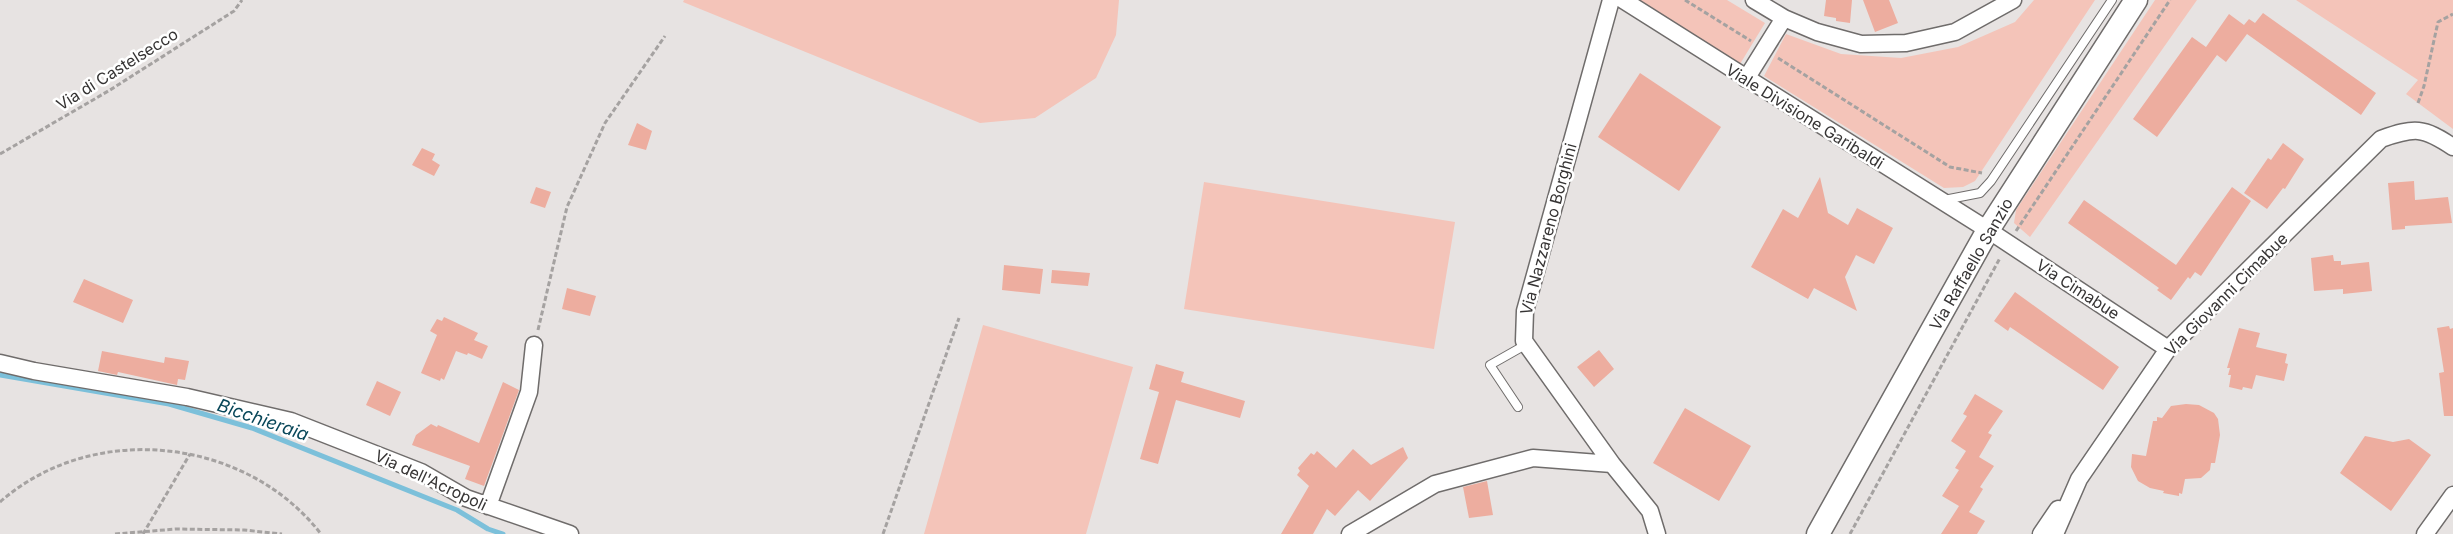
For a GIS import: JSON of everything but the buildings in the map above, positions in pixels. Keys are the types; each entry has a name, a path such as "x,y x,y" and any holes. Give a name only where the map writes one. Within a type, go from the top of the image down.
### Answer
{"main road":[{"name":"Via Raffaello Sanzio","path":"1818,534 1988,230 2136,0"}],"street":[{"name":"Via Nazzareno Borghini","path":"1525,342 1524,311 1611,0"},
{"name":"Viale Divisione Garibaldi","path":"1623,0 1988,230"},
{"path":"1754,0 1784,18 1817,32 1861,44 1906,43 1955,32 2013,0"},
{"path":"1746,79 1784,18"},
{"name":"Via Giovanni Cimabue","path":"2055,534 2079,479 2168,349 2381,139 2401,132 2420,130 2436,136 2453,148"},
{"name":"Via Cimabue","path":"1988,230 2168,349"},
{"path":"1525,342 1612,464 1650,511 1657,534"},
{"path":"488,506 529,392 534,346"},
{"name":"Via dell'Acropoli","path":"0,364 34,372 187,397 291,420 421,472 466,498 570,534"},
{"path":"1350,534 1435,484 1533,458 1612,464"},
{"path":"2041,534 2079,479"},
{"path":"2428,533 2453,495"}],"lane":[{"path":"1941,201 1980,193 1993,178 2112,0"},
{"path":"1518,407 1490,365 1525,342"}],"path":[{"name":"Via di Castelsecco","path":"0,154 110,90 234,11 242,0"},
{"path":"1685,0 1755,44"},
{"path":"2020,224 2170,0"},
{"path":"2418,102 2424,86 2438,22 2453,14"},
{"path":"534,346 567,207 605,123 665,36"},
{"path":"1774,55 1950,167 1979,172 1993,178"},
{"path":"2014,190 2033,204"},
{"path":"1850,534 1999,260"},
{"path":"883,534 959,318"},
{"path":"0,502 24,484 72,460 101,452 131,449 190,454 221,462 274,490 309,518 321,534"},
{"path":"144,532 190,454"},
{"path":"115,534 221,530 282,534"}],"shaded area":[{"path":"684,0 1119,0 1116,35 1096,78 1035,118 980,123 683,2"},
{"path":"1640,0 1727,0 1765,23 1740,64"},
{"path":"2034,0 2095,0 1975,181 1963,187 1944,188 1764,76 1786,34 1841,54 1901,58 1958,47 2015,22"},
{"path":"2155,0 2197,0 2030,237 2014,223 2016,210"},
{"path":"2296,0 2453,0 2453,129 2406,94 2418,80"},
{"path":"1204,182 1455,222 1434,349 1184,309"},
{"path":"983,325 1133,367 1086,534 924,534"}],"waterway":[{"name":"Bicchieraia","path":"0,375 169,404 252,428 457,510 488,529 503,534"}]}
